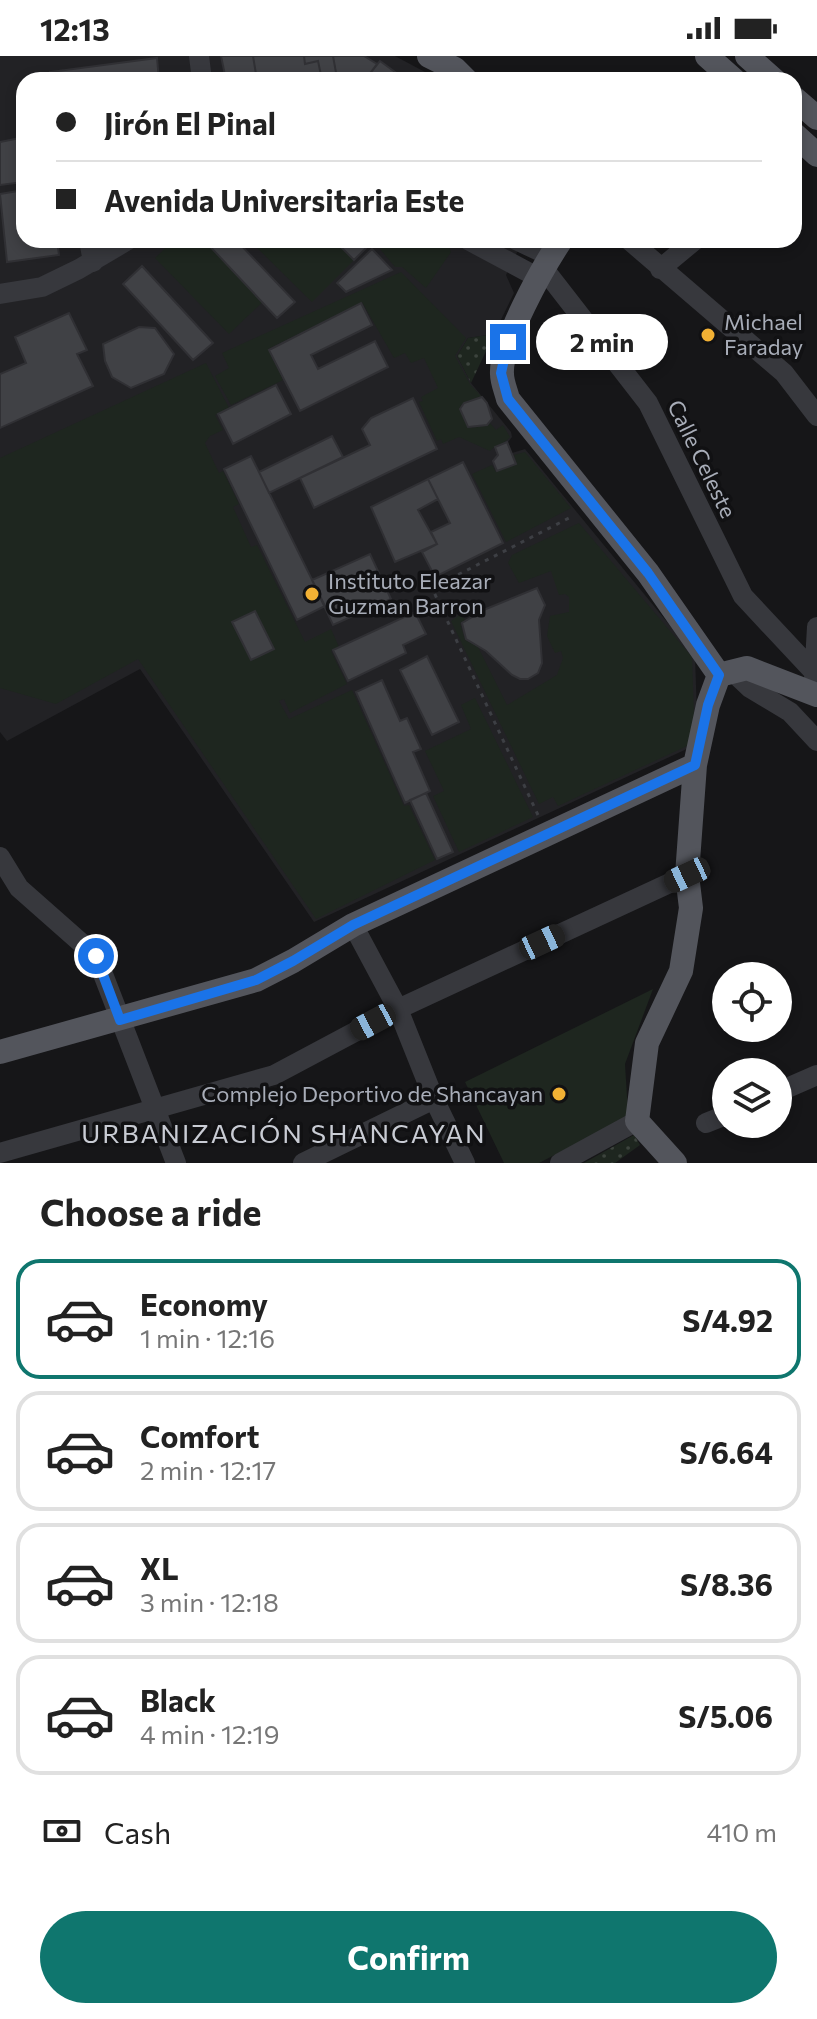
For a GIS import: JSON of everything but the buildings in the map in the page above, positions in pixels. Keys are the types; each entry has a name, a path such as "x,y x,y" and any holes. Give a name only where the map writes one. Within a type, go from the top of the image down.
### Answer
{"main road":[{"path":"429,56 458,72"},
{"path":"707,56 725,72"},
{"path":"747,56 765,72"},
{"path":"548,261 508,342 501,373 508,399 648,573 704,656 733,671 815,687"},
{"path":"675,1163 637,1121 647,1043 681,971 691,908 687,875 695,765 708,705 733,671"},
{"path":"0,1052 256,980 353,925 695,765"}],"street":[{"path":"90,248 93,262"},
{"path":"0,294 42,287 115,248"},
{"path":"498,248 548,261"},
{"path":"528,248 548,261"},
{"path":"638,248 784,373 817,416"},
{"path":"660,269 685,248"},
{"name":"Calle Celeste","path":"548,261 648,403 743,596 815,687"},
{"path":"815,687 817,627"},
{"path":"733,671 750,688 790,712 817,741"},
{"path":"0,857 19,888 96,956 176,1163"},
{"path":"0,1153 274,1075 398,1009 687,875"},
{"path":"353,925 398,1009 434,1099 465,1163"},
{"path":"792,1086 817,1075"},
{"path":"303,1163 434,1099"},
{"path":"560,1163 637,1121"},
{"path":"706,1123 712,1121"}],"path":[{"path":"539,818 432,588 578,513"}],"shaded area":[{"path":"0,56 395,56 425,72 16,72 16,248 519,248 506,275 514,293 494,334 468,338 457,356 471,383 511,432 508,442 512,453 525,449 695,656 697,715 691,747 314,922 140,669 7,741 0,732"},
{"path":"166,248 226,248 271,294 229,334 155,258"},
{"path":"257,248 366,248 312,302"},
{"path":"449,248 451,252 426,288 402,267 395,267 380,249"},
{"path":"401,272 466,338 455,356 470,384 481,396 459,408 468,428 490,423 496,430 503,425 510,437 508,439 490,451 459,437 443,444 441,439 437,441 419,402 423,401 421,397 438,388 424,358 411,363 405,353 394,358 362,302 268,349 283,380 231,405 215,376 229,368 222,353"},
{"path":"494,334 471,383 457,356 468,338"},
{"path":"206,363 229,408 215,415 223,430 210,436 205,443 239,504 233,507 251,547 257,545 305,642 331,629 339,647 331,651 347,684 290,713 284,699 279,701 289,719 352,690 404,806 409,805 435,860 316,919 138,659 56,704 0,688 0,458"},
{"path":"525,452 571,508 506,542 472,474 492,465 496,472 517,464 514,455"},
{"path":"579,523 692,657 694,716 689,745 558,806 553,797 539,804 451,621 461,614 465,620 460,623 465,640 478,647 507,705 557,675 563,658 561,651 555,653 547,636 550,616 569,612 569,597 559,595 551,571 519,583 508,563 512,555"},
{"path":"475,698 533,817 459,852 433,796 444,791 425,751 471,729 461,705"},
{"path":"653,989 625,1064 626,1118 539,1163 504,1163 465,1082"},
{"path":"634,1135 640,1145 615,1163 584,1163"}],"place":[{"name":"Michael Faraday","path":"708,335"},
{"name":"Instituto Eleazar Guzman Barron","path":"312,594"},
{"name":"Complejo Deportivo de Shancayan","path":"559,1094"}],"district":[{"name":"URBANIZACIÓN SHANCAYAN","path":"284,1134"}],"route":[{"path":"96,956 120,1020 256,980 353,925 695,765 708,705 719,675 648,573 508,399 501,373 508,342"}]}
